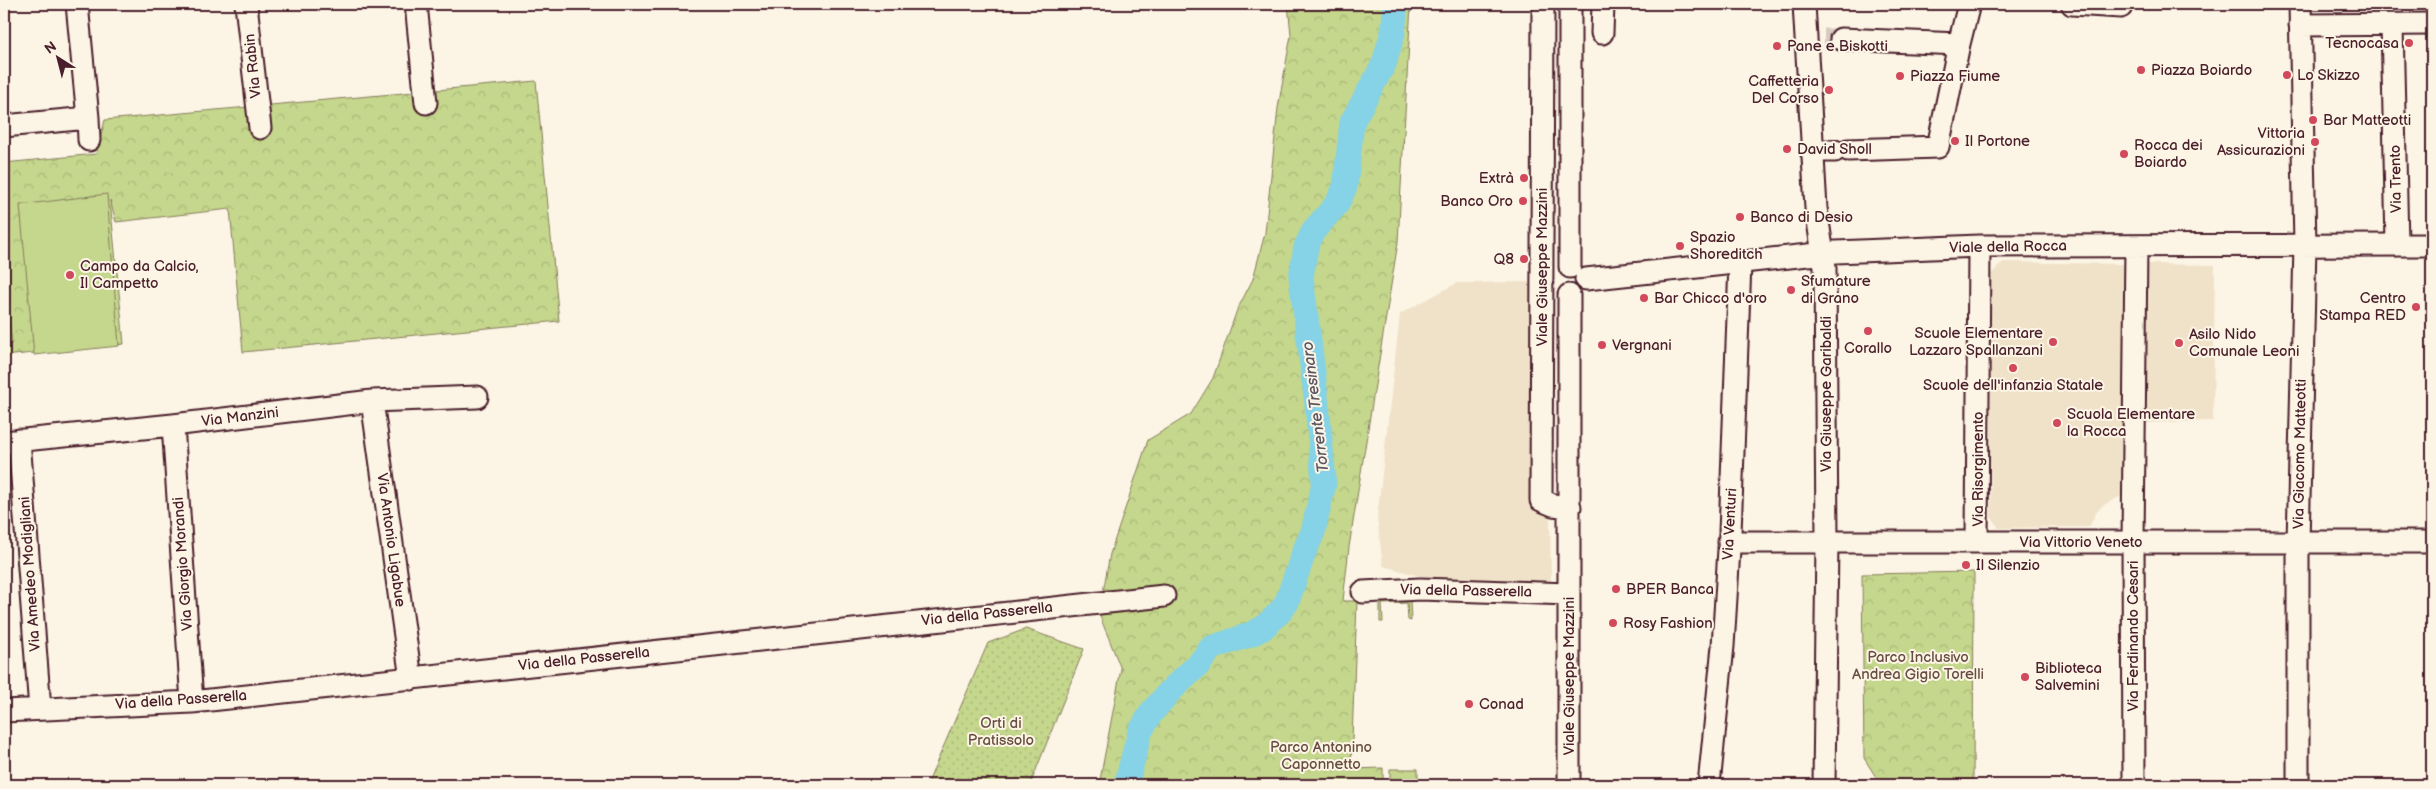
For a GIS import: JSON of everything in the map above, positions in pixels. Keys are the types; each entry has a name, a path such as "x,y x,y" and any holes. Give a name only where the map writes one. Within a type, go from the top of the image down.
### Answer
{"street":[{"path":"77,4 88,118 88,140"},
{"name":"Via Rabin","path":"246,4 260,128"},
{"path":"416,4 426,103"},
{"name":"Viale Giuseppe Mazzini","path":"1543,4 1541,500 1553,505 1570,507"},
{"name":"Viale Giuseppe Mazzini","path":"1569,785 1569,295 1561,290 1558,281 1561,272 1578,273 1570,4"},
{"path":"1602,32 1603,4"},
{"name":"Via Giuseppe Garibaldi","path":"1804,4 1824,39 1811,151 1816,208 1824,253 1827,541 1824,785"},
{"path":"1811,151 1938,148 1959,44 1970,4"},
{"path":"2072,4 2122,5"},
{"name":"Via Giacomo Matteotti","path":"2298,785 2298,543 2305,245 2300,4"},
{"path":"2300,25 2432,24"},
{"name":"Via Trento","path":"2392,25 2397,244"},
{"path":"1824,39 1959,44"},
{"path":"4,126 88,118"},
{"name":"Viale della Rocca","path":"1578,273 1740,263 1824,253 1979,246 2432,245"},
{"name":"Via Risorgimento","path":"1977,542 1979,246"},
{"name":"Via Ferdinando Cesari","path":"2134,785 2133,542 2136,246"},
{"name":"Via Venturi","path":"1709,785 1730,542 1740,263"},
{"name":"Via Manzini","path":"12,441 173,426 372,402 477,397"},
{"name":"Via Antonio Ligabue","path":"372,402 411,679"},
{"name":"Via Giorgio Morandi","path":"173,426 192,702"},
{"name":"Via Amedeo Modigliani","path":"12,441 40,709"},
{"name":"Via Vittorio Veneto","path":"1730,542 2432,542"},
{"name":"Via della Passerella","path":"1363,592 1420,588 1569,594"},
{"name":"Via della Passerella","path":"4,711 192,702 1164,596"}],"shaded area":[{"name":"Scuola Elementare la Rocca","path":"2003,262 2124,264 2123,495 2102,506 2089,527 1999,528 1991,517 1990,275"},
{"name":"Asilo Nido Comunale Leoni","path":"2145,264 2215,265 2213,421 2141,423"},
{"path":"1534,282 1534,511 1550,512 1551,582 1474,580 1442,582 1383,566 1377,518 1400,314 1457,283"}],"green space":[{"name":"Parco Antonino Caponnetto","path":"1288,4 1411,4 1398,242 1349,547 1343,601 1357,601 1351,769 1383,768 1383,785 1099,785 1121,669 1099,614 1110,554 1148,440 1191,414 1213,378 1237,310 1253,279 1265,233 1278,108 1291,35"},
{"path":"536,81 559,321 243,352 230,209 116,222 110,200 124,344 4,356 4,163 96,154 105,120"},
{"name":"Campo da Calcio, Il Campetto","path":"107,194 119,346 34,355 20,205"},
{"path":"4,280 12,343 4,344"},
{"name":"Parco Inclusivo Andrea Gigio Torelli","path":"1974,572 1973,785 1881,785 1864,758 1862,574"},
{"path":"1410,600 1411,621 1408,620 1407,603 1382,604 1383,622 1380,622 1380,601"},
{"name":"Orti di Pratissolo","path":"1026,629 1084,649 1030,785 927,785 988,643"},
{"path":"1390,769 1418,769 1418,781 1390,781"}],"waterway":[{"name":"Torrente Tresinaro","path":"1126,785 1140,732 1151,713 1171,690 1199,664 1211,648 1249,635 1263,628 1280,612 1287,602 1313,532 1324,483 1317,405 1301,277 1306,247 1314,230 1337,204 1345,187 1352,122 1384,64 1393,32 1396,4"}],"tunnel":[{"path":"1824,39 1841,39"}],"place":[{"name":"Tecnocasa","path":"2409,43"},
{"name":"Pane e Biskotti","path":"1777,46"},
{"name":"Piazza Boiardo","path":"2141,70"},
{"name":"Lo Skizzo","path":"2287,75"},
{"name":"Piazza Fiume","path":"1900,76"},
{"name":"Caffetteria Del Corso","path":"1829,90"},
{"name":"Bar Matteotti","path":"2313,120"},
{"name":"Il Portone","path":"1955,141"},
{"name":"Vittoria Assicurazioni","path":"2315,142"},
{"name":"David Sholl","path":"1787,149"},
{"name":"Rocca dei Boiardo","path":"2124,154"},
{"name":"Extrà","path":"1524,178"},
{"name":"Banco Oro","path":"1523,201"},
{"name":"Banco di Desio","path":"1740,217"},
{"name":"Spazio Shoreditch","path":"1680,246"},
{"name":"Q8","path":"1524,259"},
{"name":"Campo da Calcio, Il Campetto","path":"70,275"},
{"name":"Sfumature di Grano","path":"1791,290"},
{"name":"Bar Chicco d'oro","path":"1644,298"},
{"name":"Centro Stampa RED","path":"2416,307"},
{"name":"Corallo","path":"1868,331"},
{"name":"Scuole Elementare Lazzaro Spallanzani","path":"2053,342"},
{"name":"Asilo Nido Comunale Leoni","path":"2179,343"},
{"name":"Vergnani","path":"1602,345"},
{"name":"Scuole dell'infanzia Statale","path":"2013,368"},
{"name":"Scuola Elementare la Rocca","path":"2057,423"},
{"name":"Il Silenzio","path":"1966,565"},
{"name":"BPER Banca","path":"1616,589"},
{"name":"Rosy Fashion","path":"1613,623"},
{"name":"Biblioteca Salvemini","path":"2025,677"},
{"name":"Conad","path":"1469,704"}]}
